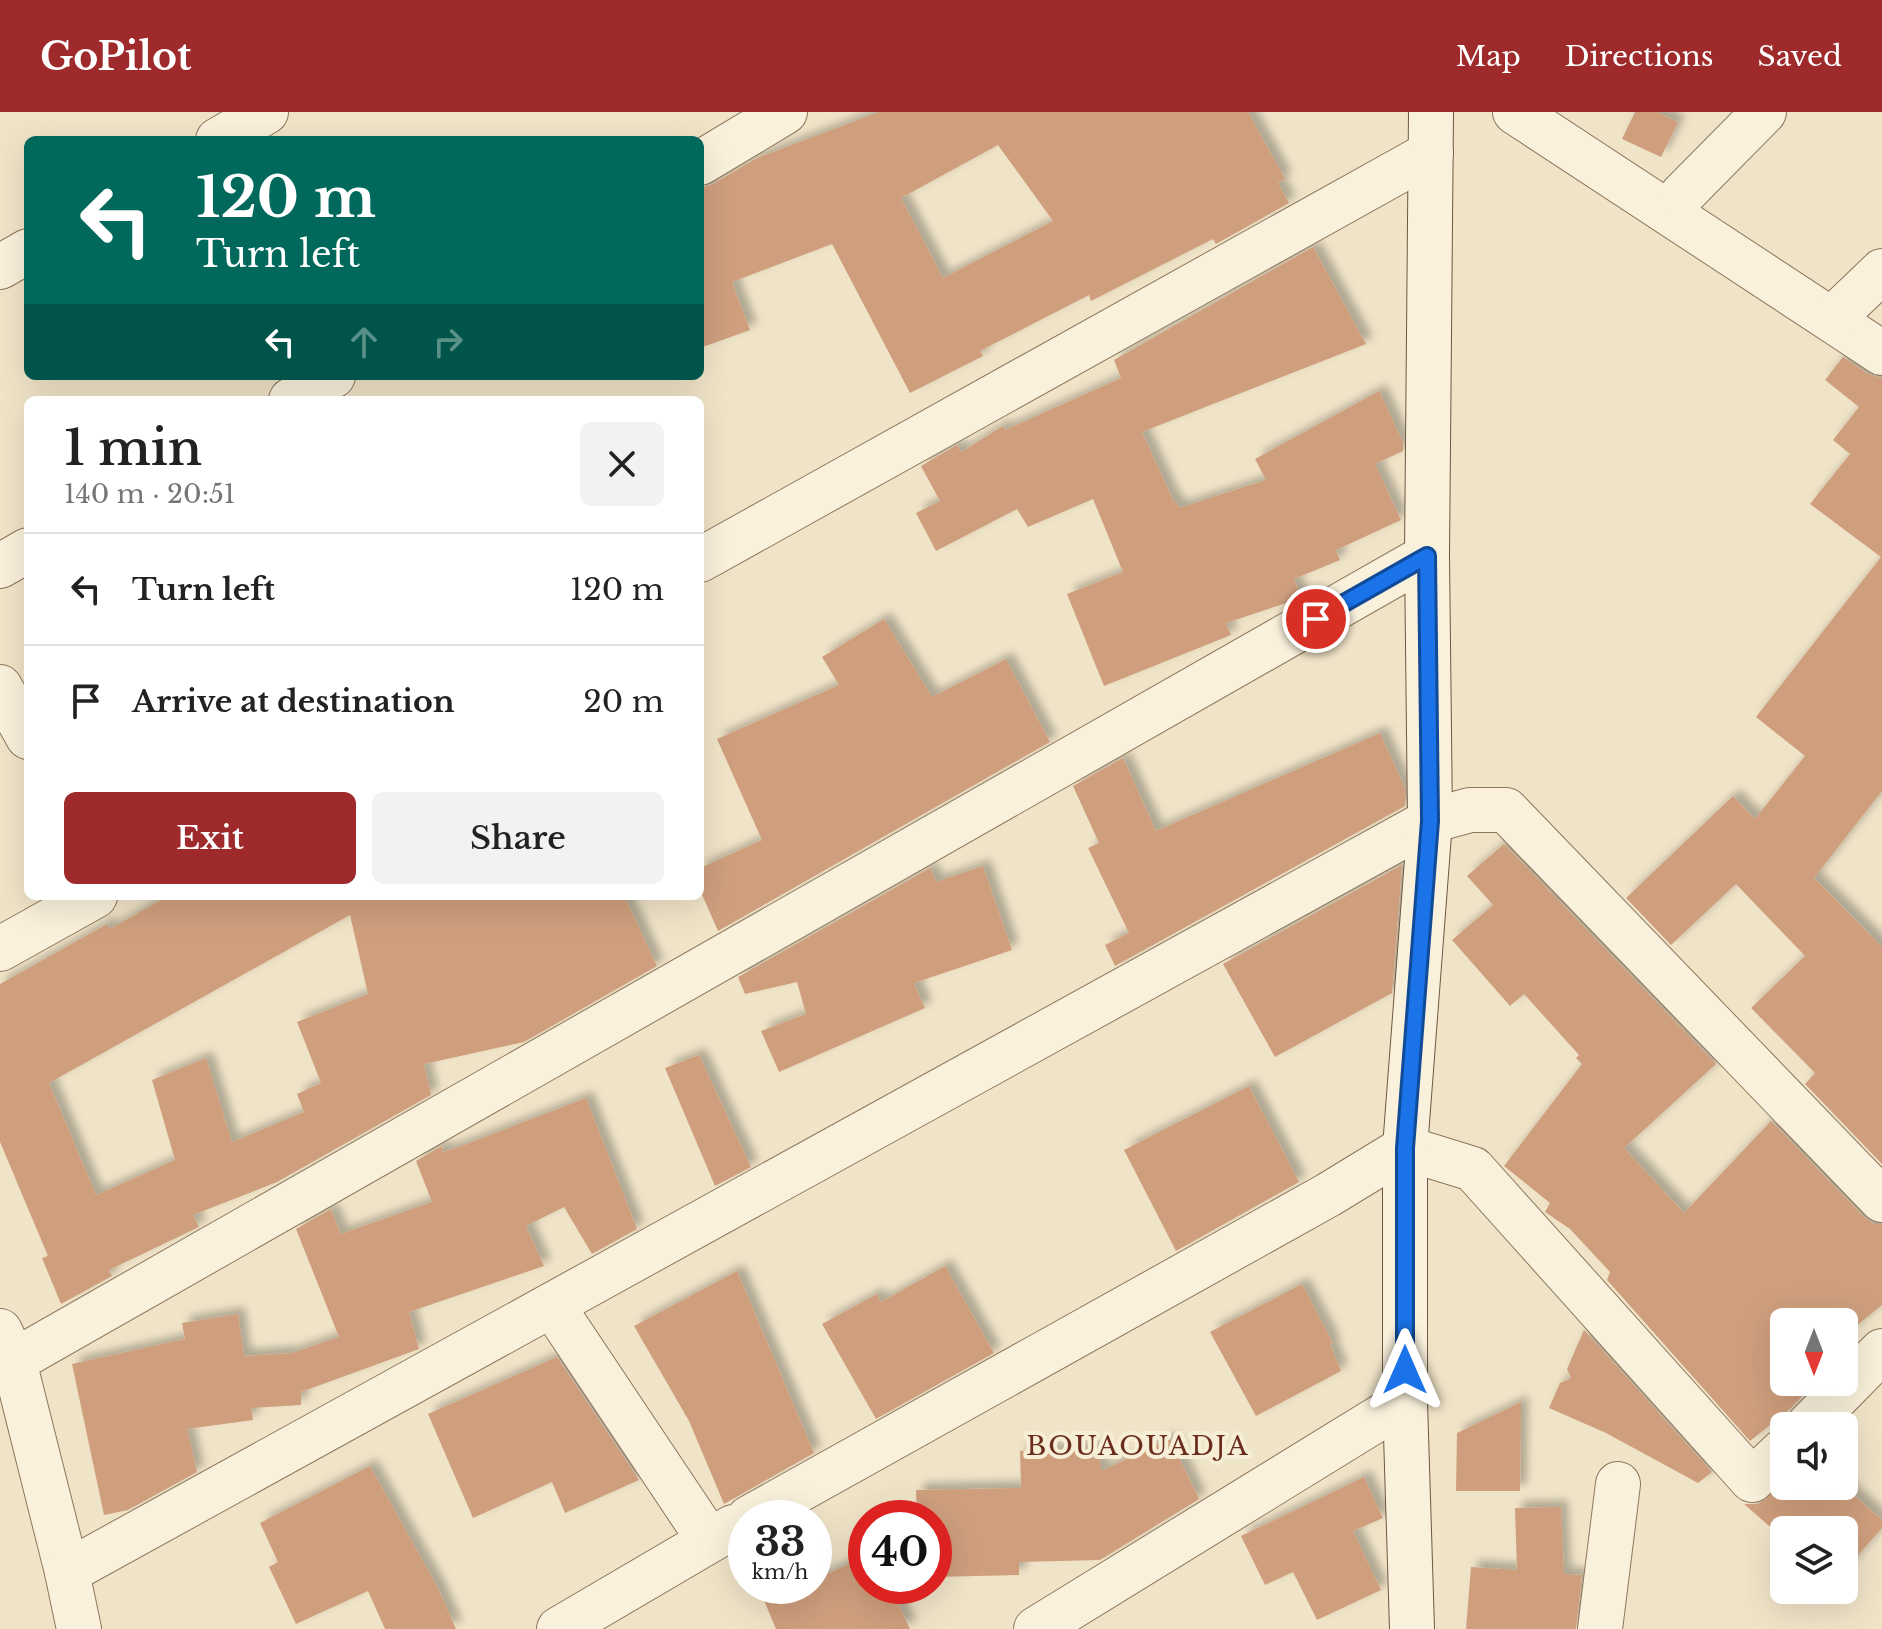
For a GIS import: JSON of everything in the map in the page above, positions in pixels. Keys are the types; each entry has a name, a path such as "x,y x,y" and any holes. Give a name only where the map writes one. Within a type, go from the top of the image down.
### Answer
{"street":[{"path":"225,136 266,112"},
{"path":"704,161 785,112"},
{"path":"1515,112 1882,353"},
{"path":"1682,195 1764,112"},
{"path":"1412,1629 1405,1402 1405,1148 1430,821 1427,556 1431,133"},
{"path":"704,558 1431,133"},
{"path":"0,267 24,253"},
{"path":"1832,319 1882,271"},
{"path":"298,396 326,380"},
{"path":"0,566 24,552"},
{"path":"79,1629 67,1572 7,1346 1427,556"},
{"path":"0,687 24,730"},
{"path":"67,1572 1430,821 1470,810 1506,810 1882,1200"},
{"path":"0,949 88,900"},
{"path":"782,1500 1314,1203 1405,1148 1473,1169 1752,1480 1770,1463"},
{"path":"552,1305 728,1518"},
{"path":"1822,1412 1882,1351"},
{"path":"1036,1629 1405,1402"},
{"path":"1600,1629 1618,1484"},
{"path":"559,1629 728,1530"}],"building":[{"path":"879,112 1248,112 1285,179 1278,183 1289,203 1216,244 1213,239 1091,301 1089,295 980,351 983,356 910,393 832,244 732,282 750,330 704,347 704,187 757,158","holes":["998,145 1053,221 943,278 901,198"]},
{"path":"1635,112 1657,112 1678,122 1661,157 1622,139"},
{"path":"1313,247 1366,344 1142,432 1179,508 1266,480 1255,459 1379,391 1403,442 1403,451 1375,464 1401,520 1336,550 1340,560 1294,579 1301,598 1226,623 1231,635 1104,686 1067,594 1123,572 1093,499 1028,527 1017,509 936,551 916,513 940,501 921,466 957,445 961,452 1003,426 1005,430 1121,378 1114,360"},
{"path":"1843,357 1868,374 1882,378 1882,791 1814,878 1882,947 1882,1164 1805,1084 1815,1073 1751,1008 1805,956 1736,884 1671,945 1626,898 1733,796 1755,819 1805,756 1756,717 1881,557 1810,504 1850,454 1833,440 1859,407 1825,380"},
{"path":"884,619 932,697 1006,659 1050,742 718,931 704,899 704,866 762,840 717,739 839,685 822,657"},
{"path":"1380,733 1405,788 1405,806 1115,966 1105,945 1129,933 1088,848 1099,843 1073,786 1123,758 1156,831"},
{"path":"1504,844 1716,1064 1624,1148 1684,1213 1771,1121 1864,1217 1874,1224 1882,1224 1882,1305 1858,1325 1858,1308 1770,1308 1770,1396 1802,1396 1786,1412 1770,1412 1770,1425 1750,1441 1607,1280 1610,1272 1570,1229 1545,1212 1550,1203 1504,1166 1582,1064 1576,1058 1579,1055 1524,994 1510,1006 1452,940 1493,905 1467,876"},
{"path":"1402,865 1392,993 1275,1057 1223,964"},
{"path":"983,866 1012,950 914,983 925,1008 779,1072 761,1031 806,1014 797,982 745,994 738,977 930,868 936,882"},
{"path":"161,900 626,900 657,966 524,1042 424,1064 431,1095 277,1182 193,1215 199,1227 109,1270 112,1276 61,1304 42,1258 48,1256 0,1142 0,984 107,924 110,929","holes":["350,915 368,994 297,1022 321,1083 297,1094 304,1112 232,1142 206,1058 152,1080 175,1160 96,1195 49,1083"]},
{"path":"699,1055 751,1167 715,1186 665,1068"},
{"path":"1249,1086 1299,1182 1176,1251 1124,1150"},
{"path":"586,1098 637,1229 592,1254 564,1207 526,1226 544,1266 409,1312 419,1349 301,1392 301,1405 251,1408 253,1420 187,1429 197,1472 128,1510 104,1515 72,1364 185,1339 182,1323 238,1314 244,1356 292,1353 339,1337 296,1229 331,1209 341,1234 432,1202 416,1161 442,1146 443,1152"},
{"path":"945,1266 994,1353 876,1419 822,1324 877,1294 881,1302"},
{"path":"737,1271 814,1453 724,1504 689,1421 634,1326"},
{"path":"1302,1284 1333,1343 1330,1344 1341,1371 1256,1416 1210,1332"},
{"path":"1584,1330 1712,1472 1698,1483 1606,1433 1549,1408 1560,1383 1571,1378 1567,1369"},
{"path":"557,1357 639,1480 565,1513 552,1482 473,1518 428,1414"},
{"path":"1521,1402 1520,1491 1456,1491 1457,1433"},
{"path":"1170,1439 1199,1499 1100,1560 1019,1562 1019,1575 952,1577 952,1500 916,1500 916,1490 1021,1488 1020,1451 1100,1449 1101,1471"},
{"path":"370,1466 439,1590 456,1629 385,1629 368,1591 296,1624 269,1567 278,1562 260,1523"},
{"path":"1364,1477 1383,1518 1353,1531 1381,1590 1317,1620 1293,1572 1265,1585 1241,1536"},
{"path":"1770,1495 1770,1500 1858,1499 1882,1520 1882,1528 1858,1555 1858,1516 1770,1516 1770,1527 1744,1504 1758,1504"},
{"path":"1561,1507 1564,1574 1582,1575 1576,1629 1466,1629 1471,1567 1517,1570 1515,1508"},
{"path":"848,1564 848,1604 898,1604 910,1629 776,1629 766,1604 832,1604 832,1572"}],"district":[{"name":"BOUAOUADJA","path":"1138,1446"}],"route":[{"path":"1316,619 1427,556 1430,821 1405,1148 1405,1370"}]}
